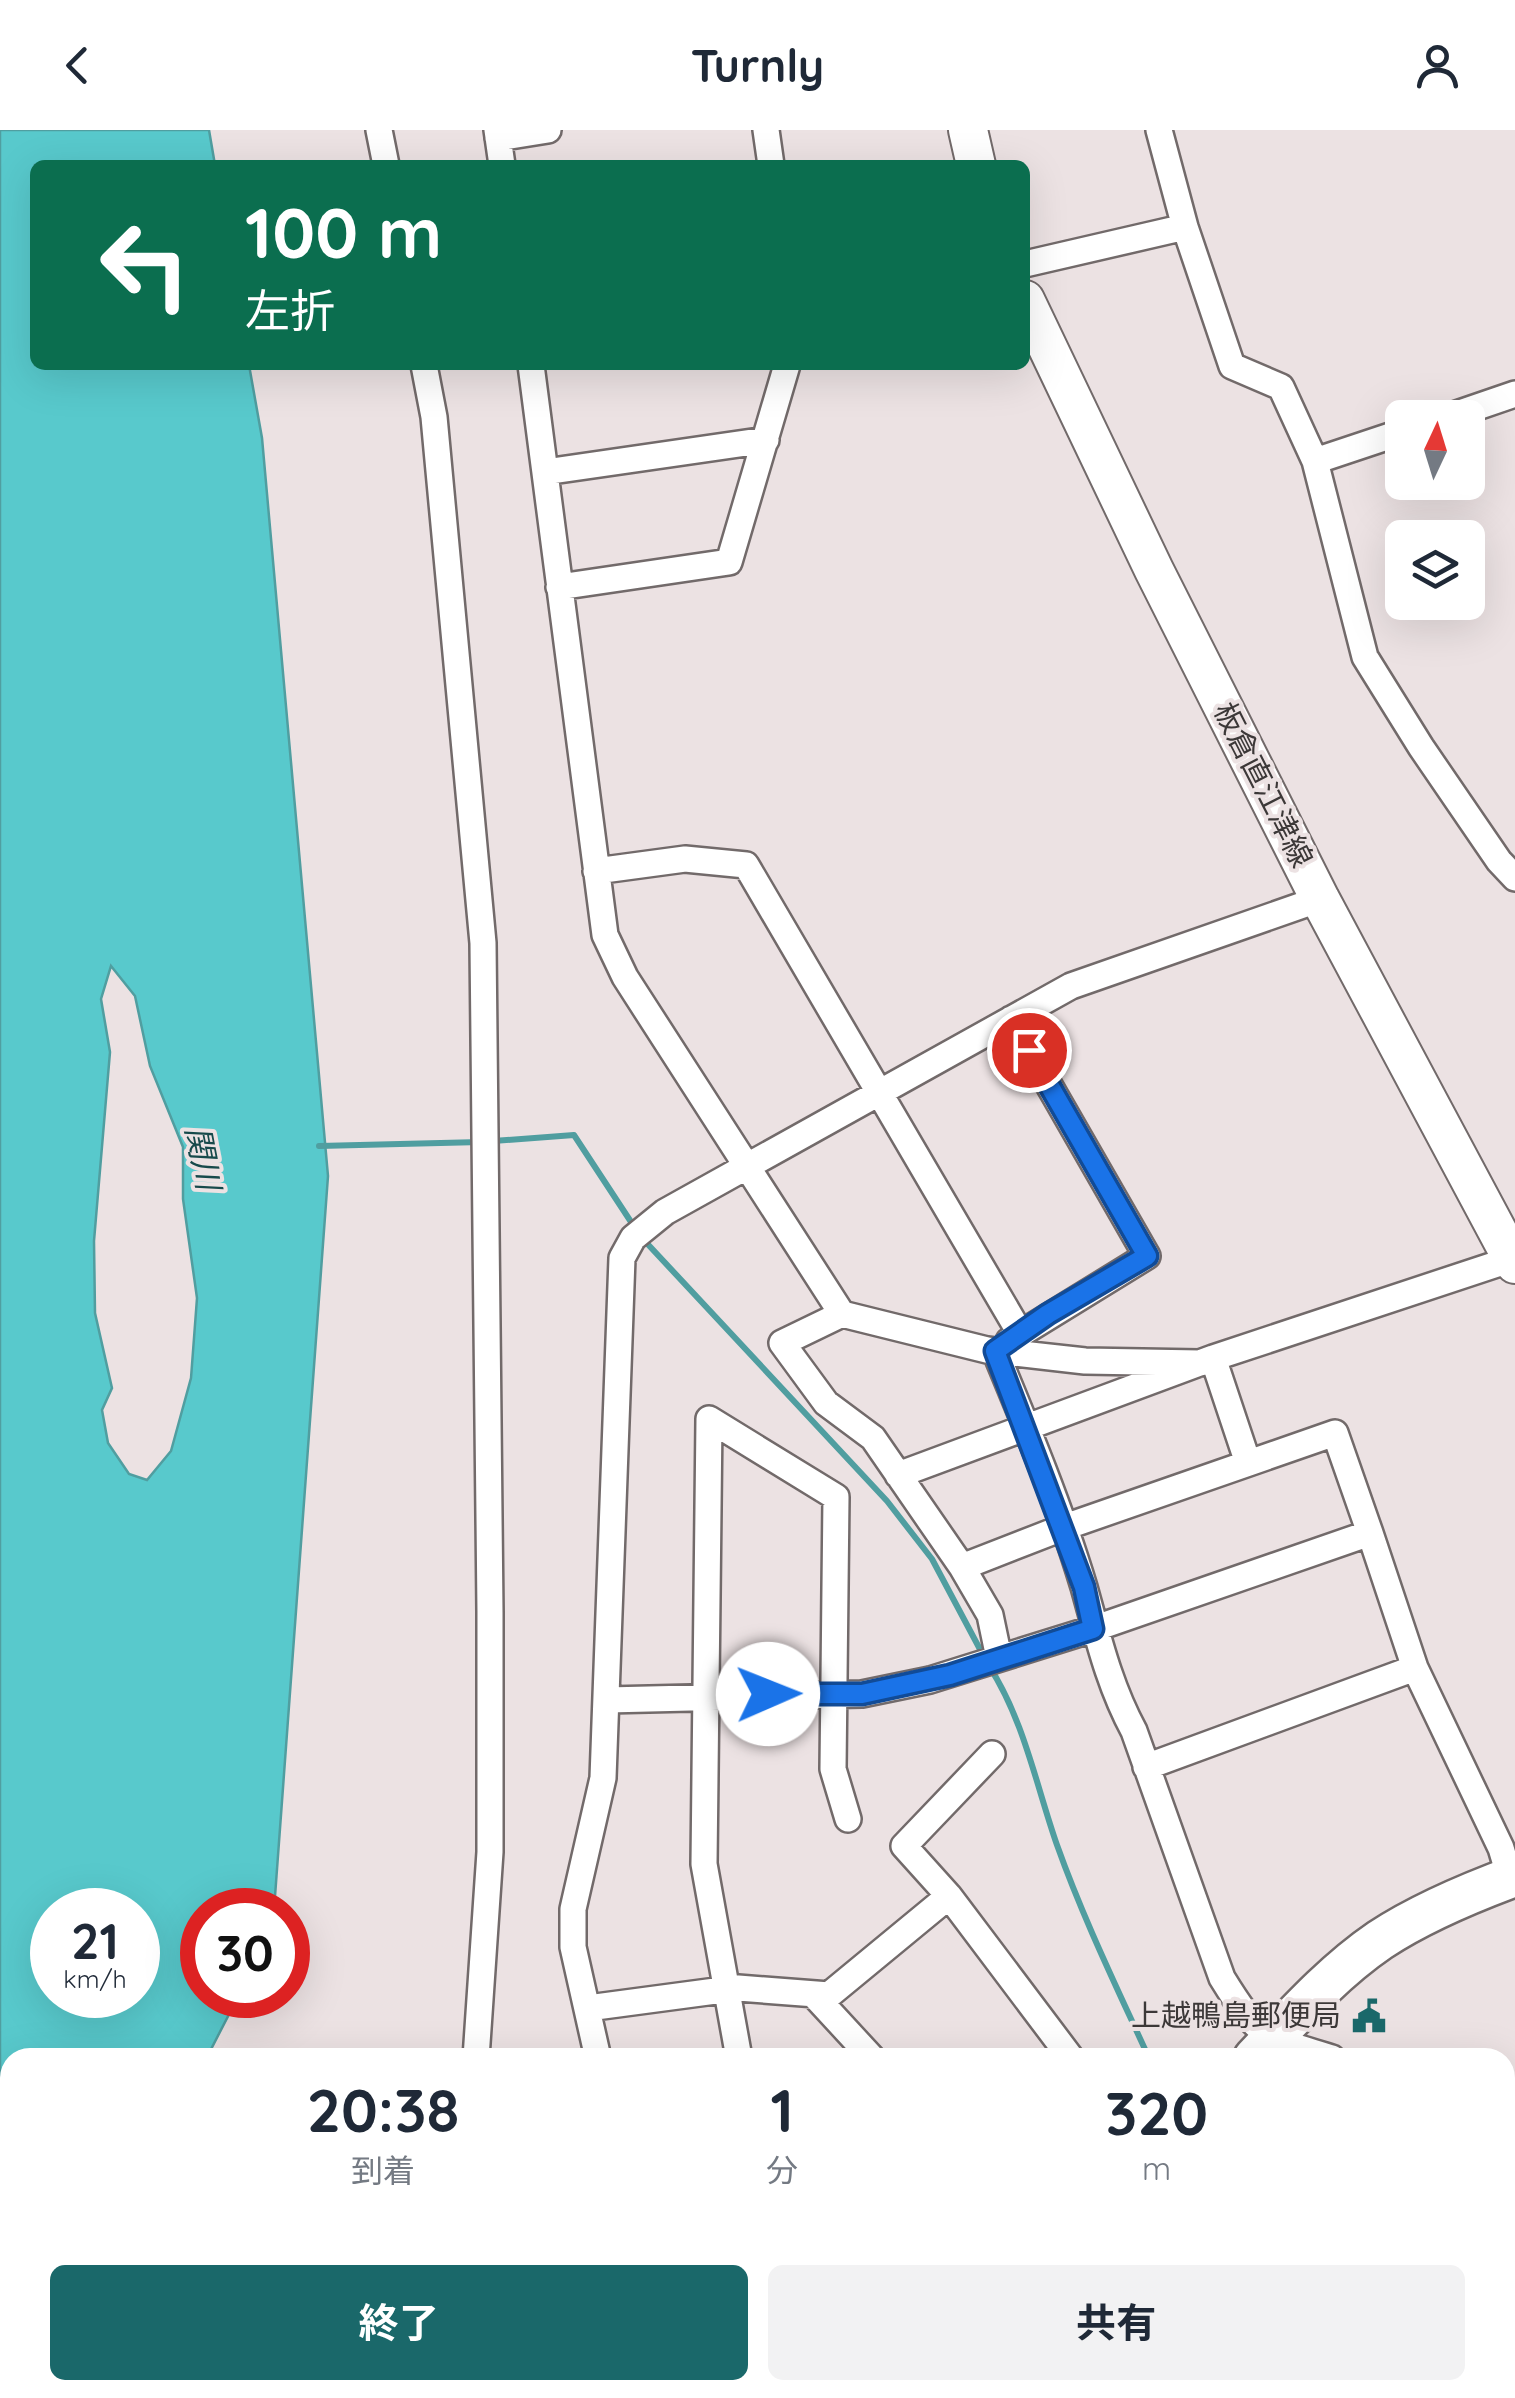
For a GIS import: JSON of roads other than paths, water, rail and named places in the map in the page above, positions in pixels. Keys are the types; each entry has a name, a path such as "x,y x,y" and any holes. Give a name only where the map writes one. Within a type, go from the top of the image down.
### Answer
{"main road":[{"path":"968,130 975,160"},
{"name":"板倉直江津線","path":"1030,310 1154,570 1320,899 1514,1262"},
{"path":"1262,2048 1323,1986 1379,1941 1420,1917 1513,1877"}],"street":[{"path":"380,130 385,160"},
{"path":"501,160 497,134 548,130"},
{"path":"766,130 770,160"},
{"path":"1159,130 1185,227 1232,366 1281,387 1315,462 1366,656 1421,747 1515,878"},
{"path":"1030,263 1185,227"},
{"path":"425,370 434,417 484,944 490,1852 477,2048"},
{"path":"532,370 606,935 625,977 842,1314"},
{"path":"559,587 729,562 786,370"},
{"path":"1485,404 1515,394"},
{"path":"1315,462 1385,438"},
{"path":"544,472 766,440"},
{"path":"596,871 685,860 746,865 1020,1333"},
{"path":"596,2048 573,1947 573,1909 603,1778 622,1258 633,1238 665,1212 1071,986 1320,899"},
{"path":"995,1351 1147,1256 1012,1019"},
{"path":"898,1475 1206,1360 1514,1262"},
{"path":"999,1658 990,1615 962,1567 873,1438 826,1402 782,1343 842,1314 995,1351 1085,1361 1206,1360"},
{"path":"995,1351 1084,1587 1093,1629 1118,1701 1134,1731 1222,1978 1262,2048"},
{"path":"1206,1360 1248,1463"},
{"path":"737,2048 704,1864 710,1419 836,1497 834,1769 848,1819"},
{"path":"962,1567 1335,1433 1415,1668 1513,1877"},
{"path":"606,1700 862,1694 930,1680 1370,1534"},
{"path":"1146,1767 1415,1668"},
{"path":"992,1754 904,1846 949,1896 1063,2048"},
{"path":"588,2008 727,1990 828,1995 949,1896"},
{"path":"812,1994 861,2048"}],"water":[{"name":"関川","path":"0,130 209,130 214,160 30,160 30,370 250,370 262,438 328,1176 276,1888 180,1888 180,2018 227,2018 212,2048 0,2048","holes":["111,966 135,996 150,1066 183,1147 183,1199 197,1298 191,1378 171,1451 147,1480 129,1474 108,1443 102,1410 112,1388 95,1313 94,1241 110,1052 101,999"]}],"waterway":[{"path":"493,1141 574,1135 635,1228"},
{"path":"319,1146 481,1142"},
{"path":"642,1238 887,1501 932,1559 983,1655"},
{"path":"989,1666 1020,1731 1078,1899 1144,2048"}],"place":[{"name":"上越鴨島郵便局","path":"1369,2016"}]}
